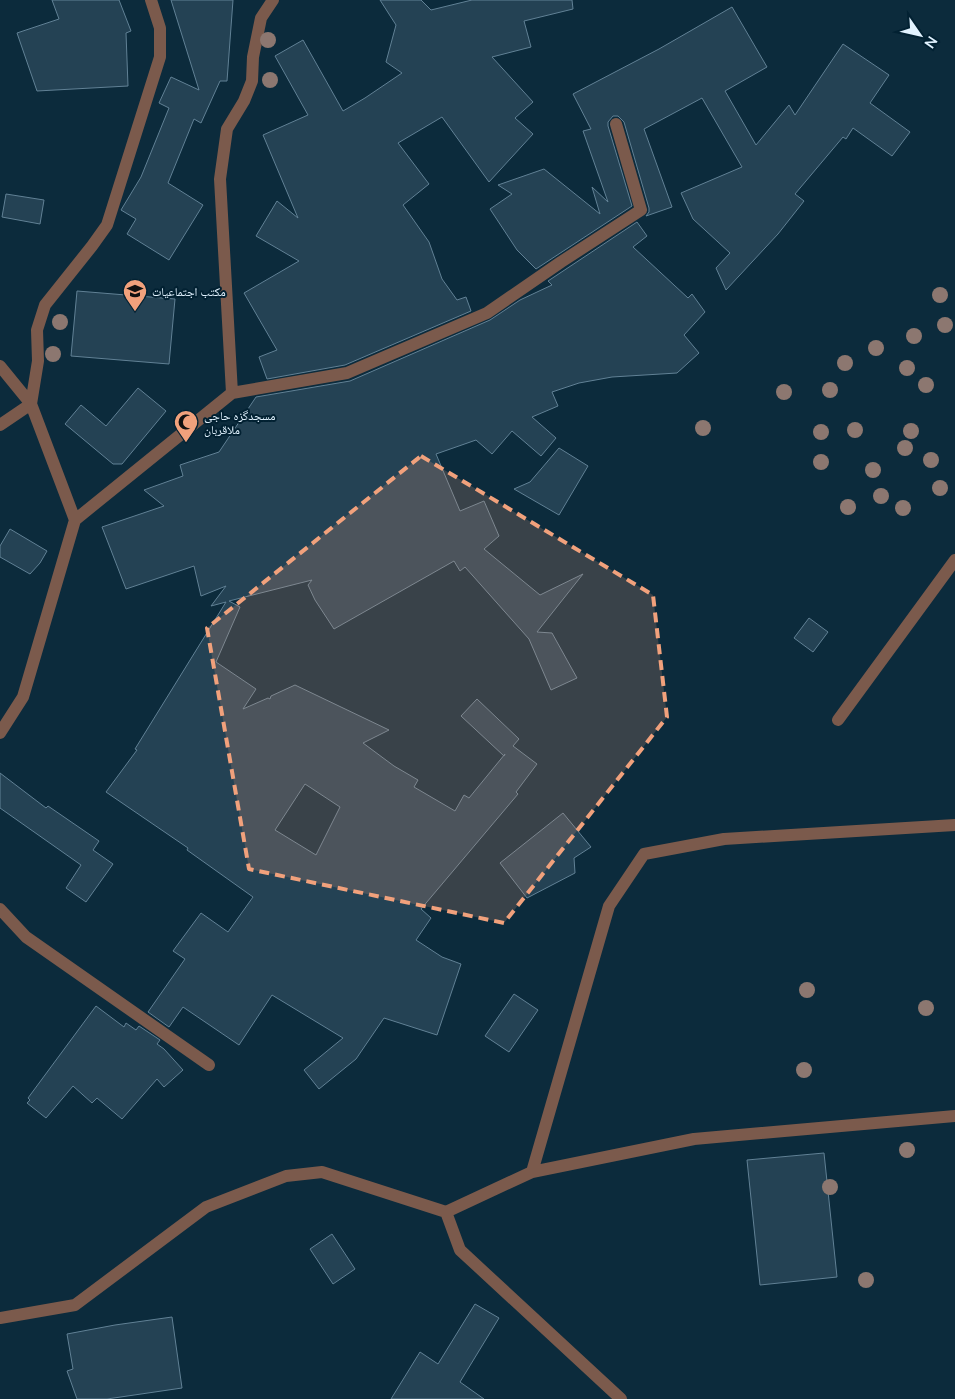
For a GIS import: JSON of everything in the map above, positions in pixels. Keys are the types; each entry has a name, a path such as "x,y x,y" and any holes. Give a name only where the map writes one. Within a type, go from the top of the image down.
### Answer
{"street":[{"path":"0,425 31,404 38,361 37,330 44,305 107,225 160,57 160,28 151,0"},
{"path":"232,394 220,178 226,129 244,100 252,81 253,57 261,18 273,0"},
{"path":"0,733 23,696 75,520 232,394 347,373 487,313 641,210 616,124"},
{"path":"0,366 31,404 75,520"},
{"path":"838,720 955,560"},
{"path":"532,1172 609,906 644,854 724,839 955,825"},
{"path":"0,909 26,936 209,1065"},
{"path":"0,1318 75,1305 206,1207 286,1176 322,1172 446,1212 532,1172 694,1139 955,1116"},
{"path":"446,1212 460,1250 621,1399"}],"highlighted area":[{"path":"421,456 653,595 667,717 504,923 249,869 207,628"}],"building":[{"path":"52,0 119,0 131,31 126,33 128,86 37,91 17,33 59,19"},
{"path":"171,0 233,0 227,81 220,81 201,123 194,119 168,183 203,205 169,260 127,234 136,219 121,210 141,177 169,108 159,103 171,77 199,90"},
{"path":"380,0 421,0 431,10 472,0 572,0 573,9 524,21 531,47 492,57 533,102 515,118 533,134 489,182 442,117 398,143 429,184 403,205 429,242 442,279 457,300 466,297 471,311 345,365 267,379 259,357 277,350 244,293 299,261 256,236 277,201 298,218 263,135 308,115 275,56 303,40 343,111 402,73 386,62 396,25"},
{"path":"732,7 767,67 725,91 756,145 789,105 795,115 843,44 889,75 870,103 910,132 892,156 853,128 846,139 843,137 795,194 804,201 778,234 726,290 716,268 730,253 693,219 681,193 742,167 702,98 644,129 672,207 646,216 649,208 624,122 618,116 613,116 608,122 608,126 632,206 536,269 517,250 490,209 512,194 498,185 544,169 600,214 592,187 608,202 583,131 591,129 573,94 659,49"},
{"path":"6,194 44,200 40,224 2,217"},
{"path":"637,222 647,236 633,247 688,298 692,294 705,312 684,335 699,353 677,373 612,377 579,383 552,392 558,406 532,417 556,438 541,456 512,431 492,454 476,440 436,454 460,511 484,501 499,536 484,549 540,595 583,574 537,632 552,633 577,678 551,690 529,639 465,567 460,571 454,561 334,629 315,600 308,585 312,580 229,601 240,607 216,662 256,689 243,709 268,698 270,699 271,696 295,685 389,730 363,743 394,766 418,780 414,787 455,811 464,795 469,798 504,756 461,716 477,699 519,739 513,746 537,764 516,792 518,794 421,909 431,918 416,940 442,957 461,964 437,1035 384,1018 356,1059 319,1089 304,1070 343,1038 272,995 239,1045 183,1007 169,1027 148,1012 185,959 173,951 201,913 228,932 253,897 187,850 188,848 106,792 137,750 135,749 226,602 211,606 226,586 201,596 194,566 126,589 102,527 164,506 144,490 183,476 180,465 219,452 256,397 350,381 490,320 520,300 552,285 548,281","holes":["305,784 340,807 316,855 275,830"]},
{"path":"77,291 175,299 169,364 71,356"},
{"path":"138,388 166,411 122,464 113,464 65,424 81,405 106,426"},
{"path":"559,448 588,466 559,515 514,489 530,482"},
{"path":"10,529 47,551 40,563 30,574 0,557 0,546"},
{"path":"809,618 828,632 813,652 794,638"},
{"path":"0,773 46,808 48,806 99,841 93,850 113,864 86,902 66,888 81,865 0,808"},
{"path":"563,813 591,847 574,858 575,873 527,898 500,863"},
{"path":"514,994 538,1010 509,1052 485,1036"},
{"path":"96,1006 124,1027 126,1023 136,1030 139,1026 160,1040 157,1044 183,1070 164,1087 157,1079 122,1119 97,1098 92,1103 73,1086 46,1118 27,1103 30,1100 28,1098"},
{"path":"824,1153 837,1277 760,1285 747,1160"},
{"path":"332,1234 355,1269 333,1284 310,1249"},
{"path":"475,1304 499,1318 460,1382 484,1399 391,1399 420,1352 438,1364"},
{"path":"172,1317 182,1388 107,1399 77,1399 67,1371 73,1369 67,1334"}],"place":[{"name":"مکتب اجتماعیات","path":"135,312"},
{"name":"مسجدگزه حاجی ملاقربان","path":"186,443"}]}
